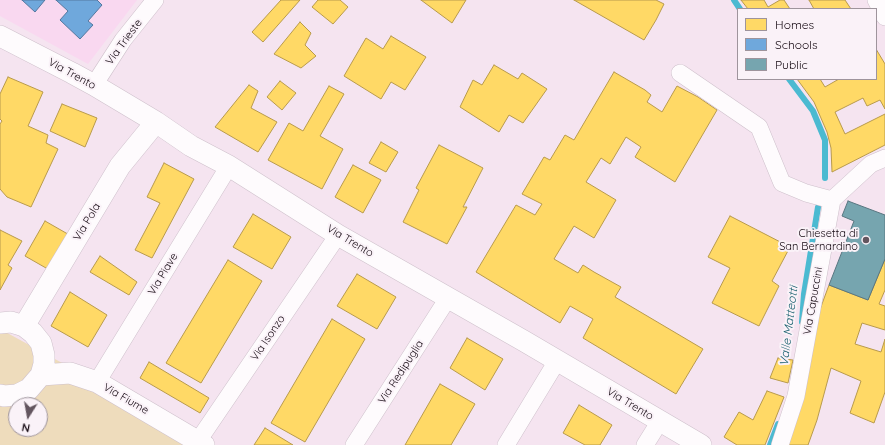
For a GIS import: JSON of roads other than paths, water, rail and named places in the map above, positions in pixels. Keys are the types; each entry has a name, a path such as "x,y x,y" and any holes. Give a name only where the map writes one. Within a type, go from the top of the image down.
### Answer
{"street":[{"name":"Via Trieste","path":"94,85 124,40 155,0"},
{"path":"876,0 885,17"},
{"name":"Via Trento","path":"0,36 72,72 156,122 191,146 229,166 338,235 524,341 701,445"},
{"path":"680,73 759,127 782,183 806,193 832,200 870,164 885,158"},
{"name":"Via Pola","path":"24,326 120,166 156,122"},
{"name":"Via Piave","path":"97,382 229,166"},
{"name":"Via Capuccini","path":"780,445 796,396 832,200"},
{"name":"Via Isonzo","path":"201,443 338,235"},
{"name":"Via Redipuglia","path":"354,445 448,298"},
{"path":"0,323 11,322 24,326 34,333 41,343 44,355 44,364 41,375 29,389 17,395 0,395"},
{"path":"506,445 557,361"},
{"name":"Via Fiume","path":"41,375 70,373 97,382 201,443"},
{"path":"645,445 660,422"}],"waterway":[{"name":"Valle Matteotti","path":"734,0 739,8"},
{"name":"Valle Matteotti","path":"790,80 813,111 825,140 825,178"},
{"name":"Valle Matteotti","path":"802,322 804,294 818,207"},
{"name":"Valle Matteotti","path":"770,445 778,424"}],"place":[{"name":"Chiesetta di San Bernardino","path":"866,240"}]}
